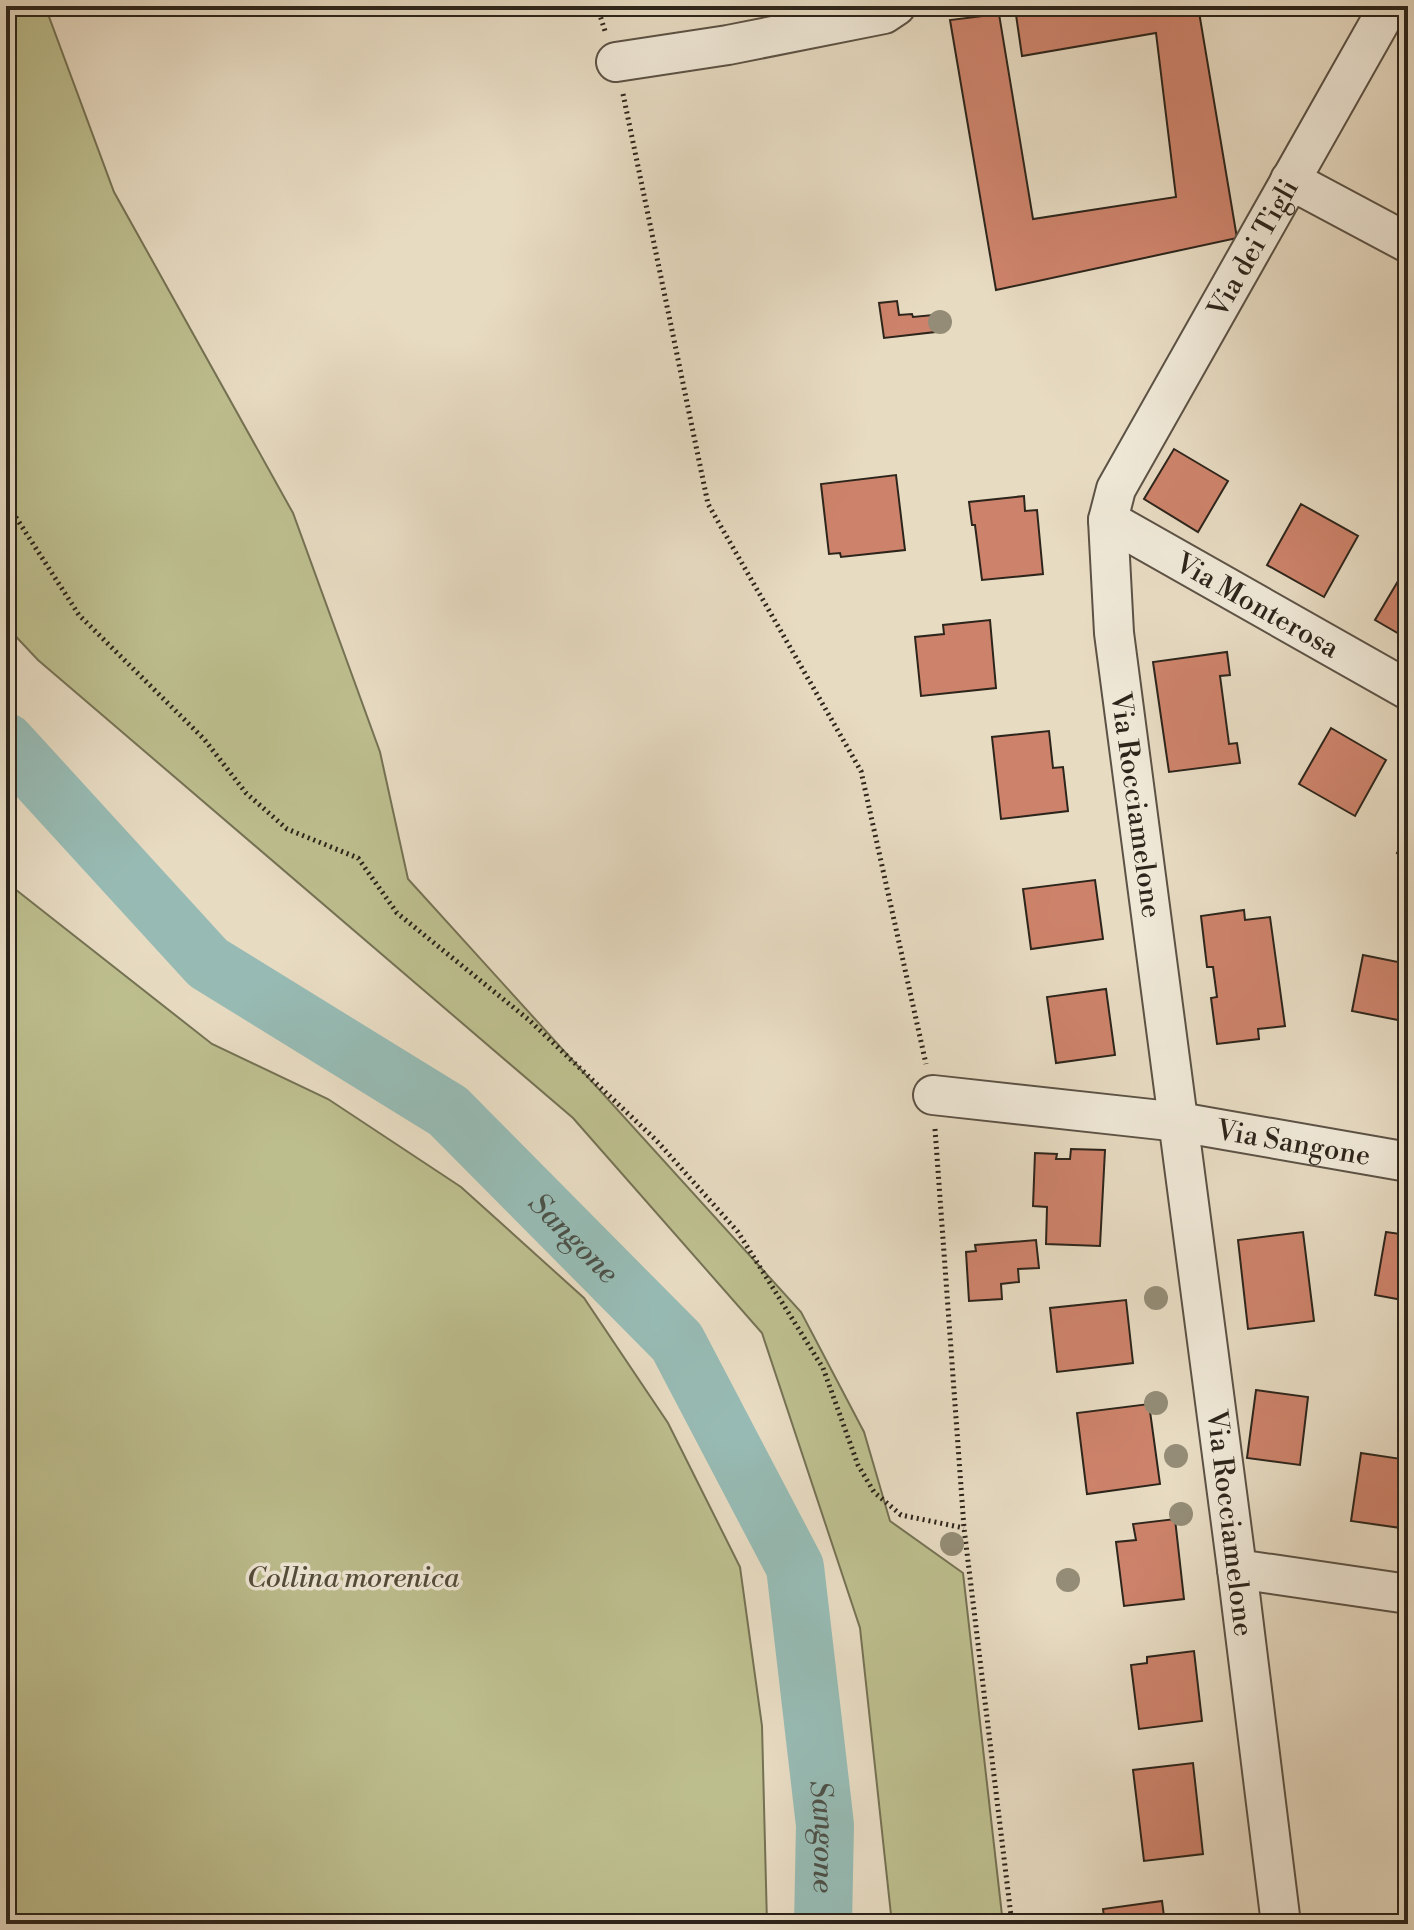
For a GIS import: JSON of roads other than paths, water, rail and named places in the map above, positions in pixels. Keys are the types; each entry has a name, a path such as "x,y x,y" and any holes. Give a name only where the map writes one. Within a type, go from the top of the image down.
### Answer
{"street":[{"path":"616,62 744,42 884,14 896,6"},
{"name":"Via dei Tigli","path":"1112,504 1389,6"},
{"path":"1290,180 1408,243"},
{"name":"Via Monterosa","path":"1112,504 1408,690"},
{"name":"Via Rocciamelone","path":"1112,504 1114,633 1281,1924"},
{"path":"933,1095 1179,1122"},
{"name":"Via Sangone","path":"1179,1122 1408,1162"},
{"path":"1237,1569 1408,1594"}],"waterway":[{"name":"Sangone","path":"6,742 208,963 448,1111 677,1342 795,1567 825,1825 823,1924"}],"park label":[{"name":"Collina morenica","path":"353,1577"}]}
